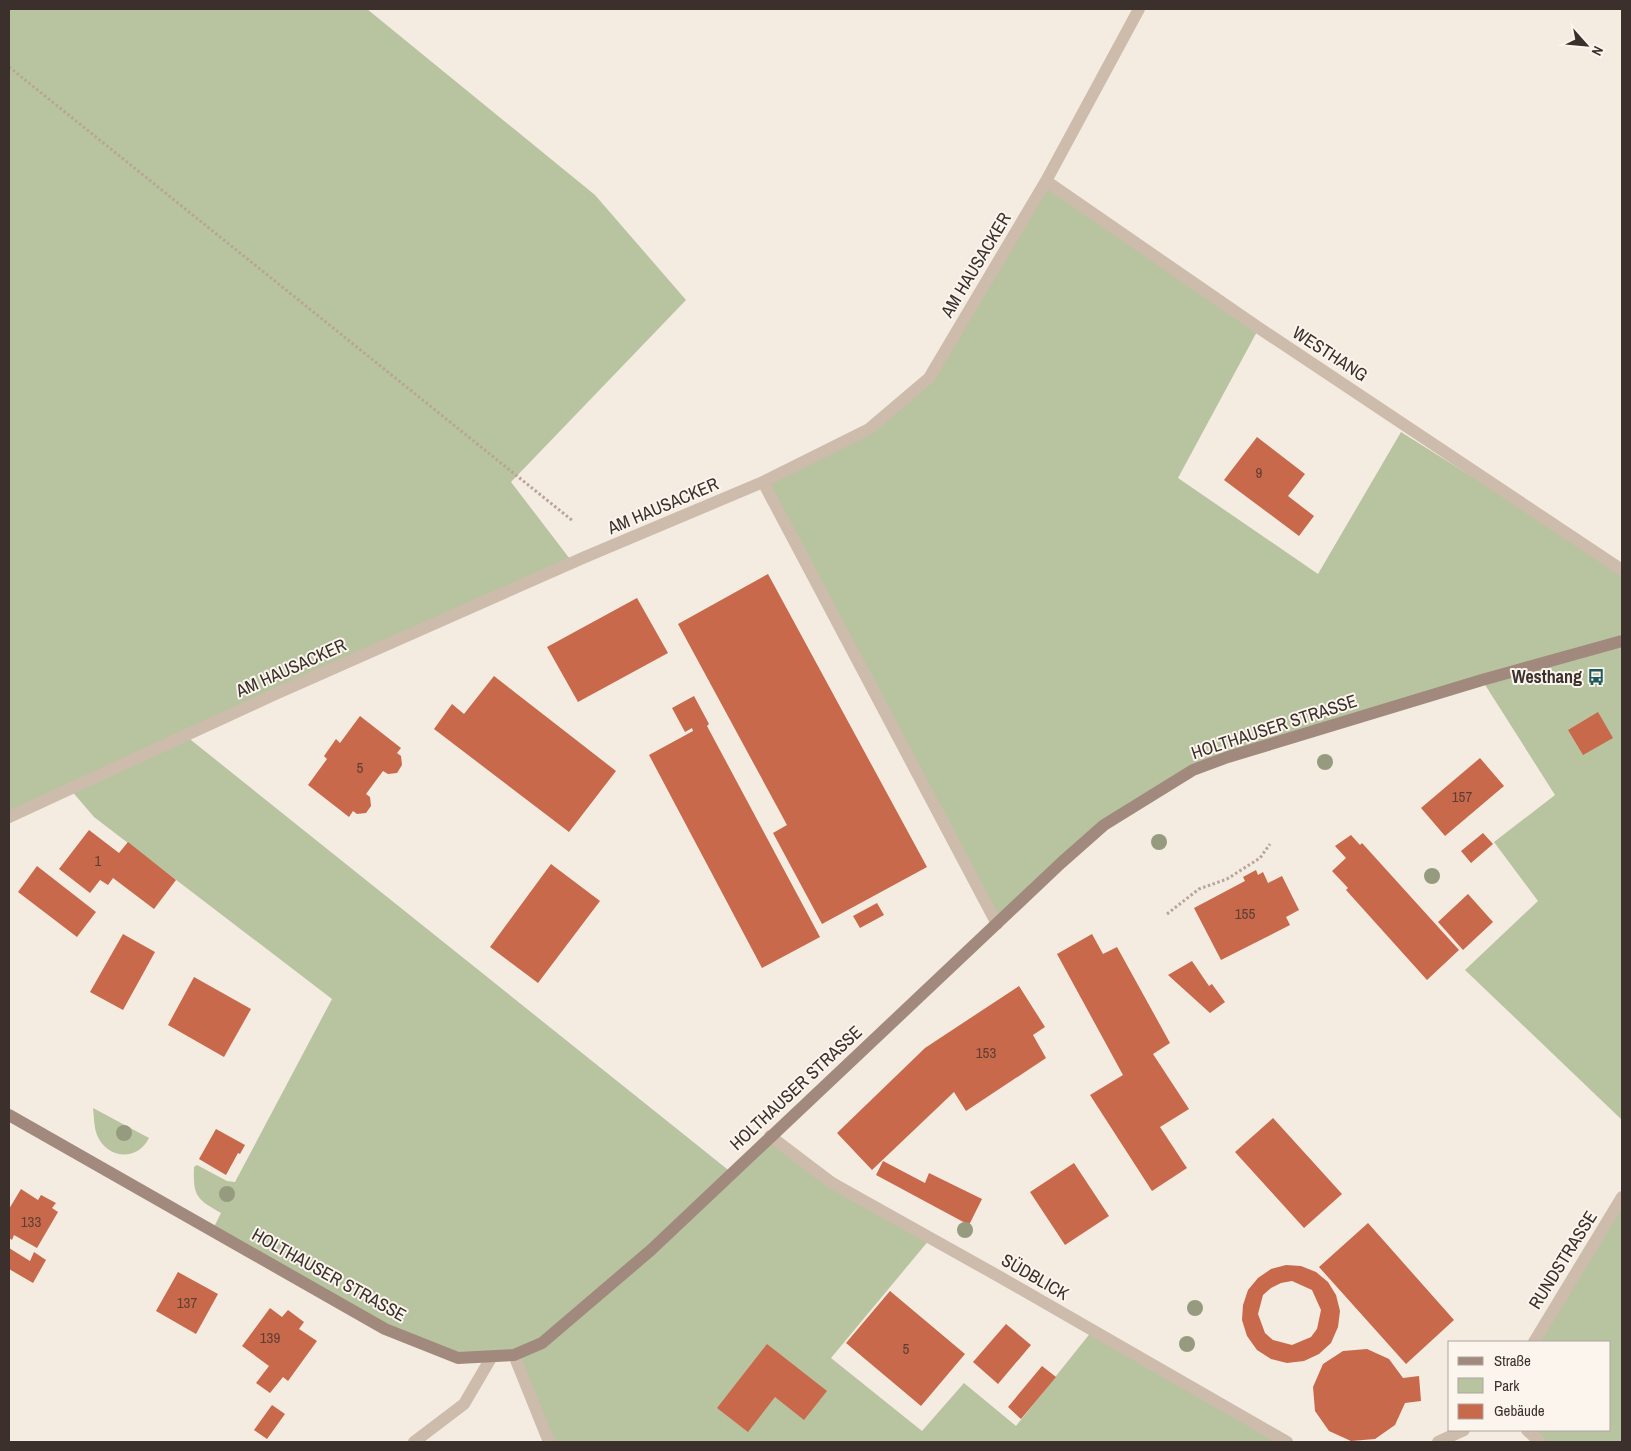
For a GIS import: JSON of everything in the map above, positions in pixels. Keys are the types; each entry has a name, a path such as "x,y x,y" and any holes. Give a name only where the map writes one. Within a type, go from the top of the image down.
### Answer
{"street":[{"name":"AM HAUSACKER","path":"9,817 272,695 763,482 869,428 929,378 1046,181 1139,9"},
{"name":"WESTHANG","path":"1046,181 1259,328 1622,570"},
{"path":"763,482 997,924"},
{"name":"HOLTHAUSER STRASSE","path":"9,1116 384,1329 458,1358 491,1358 514,1355 542,1343 637,1262 1061,863 1104,825 1193,770 1228,756 1482,680 1622,641"},
{"name":"SÜDBLICK","path":"770,1136 832,1184 1000,1277 1287,1442"},
{"name":"RUNDSTRASSE","path":"1535,1341 1622,1197"},
{"path":"514,1355 549,1442"},
{"path":"414,1442 464,1404 491,1358"},
{"path":"1438,1442 1462,1431"},
{"path":"1527,1431 1540,1442"}],"path":[{"path":"9,67 573,521"},
{"path":"1167,914 1199,889 1227,879 1260,858 1270,844"}],"green space":[{"path":"9,9 367,9 595,195 686,300 511,482 573,563 186,736 732,1173 770,1136 930,1239 831,1358 922,1431 964,1383 1016,1426 1092,1331 1287,1442 549,1442 514,1355 458,1358 385,1329 212,1231 221,1213 206,1204 198,1196 194,1184 194,1167 197,1165 227,1181 235,1182 332,999 94,817 70,789 9,817"},
{"path":"1046,181 1259,328 1178,478 1318,574 1401,432 1622,571 1622,1120 1465,970 1538,901 1494,842 1555,795 1482,680 1193,770 1104,825 997,923 763,482 869,429 929,378"},
{"path":"93,1108 149,1138 144,1146 130,1154 122,1155 108,1149 97,1135"},
{"path":"1622,1197 1622,1442 1541,1442 1528,1431 1611,1431 1611,1341 1535,1341"}],"building":[{"path":"1257,437 1305,474 1288,496 1314,516 1299,536 1224,480"},
{"path":"768,574 927,867 822,924 773,833 787,825 678,624"},
{"path":"637,598 668,653 578,702 547,647"},
{"path":"494,676 616,771 569,832 434,729 452,704 464,714"},
{"path":"694,696 709,724 707,726 820,937 762,968 649,755 693,731 692,728 685,732 672,708"},
{"path":"1598,712 1613,738 1583,755 1568,730"},
{"path":"360,716 401,748 397,753 401,756 402,765 397,773 388,774 383,771 366,794 370,797 371,806 366,813 357,814 353,811 349,817 308,785 327,759 324,756 336,739 340,743"},
{"path":"1480,758 1504,786 1445,836 1421,808"},
{"path":"89,830 119,853 128,842 176,880 154,909 113,878 108,885 100,880 90,893 59,869"},
{"path":"1483,833 1493,844 1471,863 1461,851"},
{"path":"1351,835 1360,845 1362,843 1459,950 1427,980 1346,890 1348,888 1332,871 1346,858 1335,846"},
{"path":"551,864 600,901 538,983 490,947"},
{"path":"37,866 96,912 77,937 18,892"},
{"path":"1256,870 1258,875 1263,872 1268,883 1282,876 1299,910 1286,917 1290,925 1221,960 1194,908 1245,881 1243,877"},
{"path":"1468,894 1493,922 1463,950 1438,922"},
{"path":"877,903 884,915 860,928 853,916"},
{"path":"123,934 155,952 123,1010 90,992"},
{"path":"1092,934 1103,954 1117,947 1170,1043 1153,1054 1189,1109 1160,1127 1187,1168 1152,1191 1090,1095 1123,1075 1057,954"},
{"path":"1192,961 1209,986 1212,984 1225,1002 1210,1013 1168,975"},
{"path":"194,977 251,1009 224,1057 168,1025"},
{"path":"1019,986 1045,1027 1033,1035 1046,1058 966,1111 954,1092 872,1170 837,1133 925,1048"},
{"path":"1273,1118 1342,1194 1304,1228 1235,1152"},
{"path":"216,1129 245,1145 240,1154 238,1153 226,1175 199,1159"},
{"path":"883,1161 925,1183 929,1173 982,1199 969,1225 876,1175"},
{"path":"1074,1163 1109,1216 1065,1245 1030,1192"},
{"path":"21,1189 38,1200 41,1195 56,1203 52,1208 58,1212 37,1248 14,1235 12,1240 9,1238 9,1209"},
{"path":"1368,1223 1454,1320 1406,1364 1319,1267"},
{"path":"9,1248 30,1261 34,1252 46,1260 33,1283 9,1269"},
{"path":"1286,1265 1301,1266 1316,1272 1328,1282 1336,1295 1340,1311 1338,1327 1331,1343 1319,1354 1304,1361 1287,1363 1271,1359 1257,1350 1247,1336 1242,1320 1243,1305 1248,1290 1258,1278 1271,1269","holes":["1292,1281 1312,1290 1321,1310 1317,1329 1311,1337 1292,1345 1273,1340 1265,1333 1258,1314 1263,1295 1281,1283"]},
{"path":"178,1272 218,1294 196,1334 156,1311"},
{"path":"890,1291 965,1354 921,1406 846,1343"},
{"path":"270,1308 282,1317 288,1310 304,1322 299,1329 317,1341 288,1381 283,1377 270,1393 256,1383 269,1366 242,1346"},
{"path":"1006,1324 1031,1345 998,1384 973,1362"},
{"path":"767,1344 827,1391 804,1420 775,1397 748,1432 717,1408"},
{"path":"1367,1349 1389,1359 1403,1378 1419,1376 1421,1401 1405,1403 1395,1425 1375,1439 1351,1441 1329,1431 1315,1411 1313,1387 1323,1364 1343,1351"},
{"path":"1042,1366 1056,1377 1021,1419 1008,1407"},
{"path":"272,1405 285,1414 267,1439 254,1430"}],"place":[{"name":"Westhang","path":"1596,677"}]}
